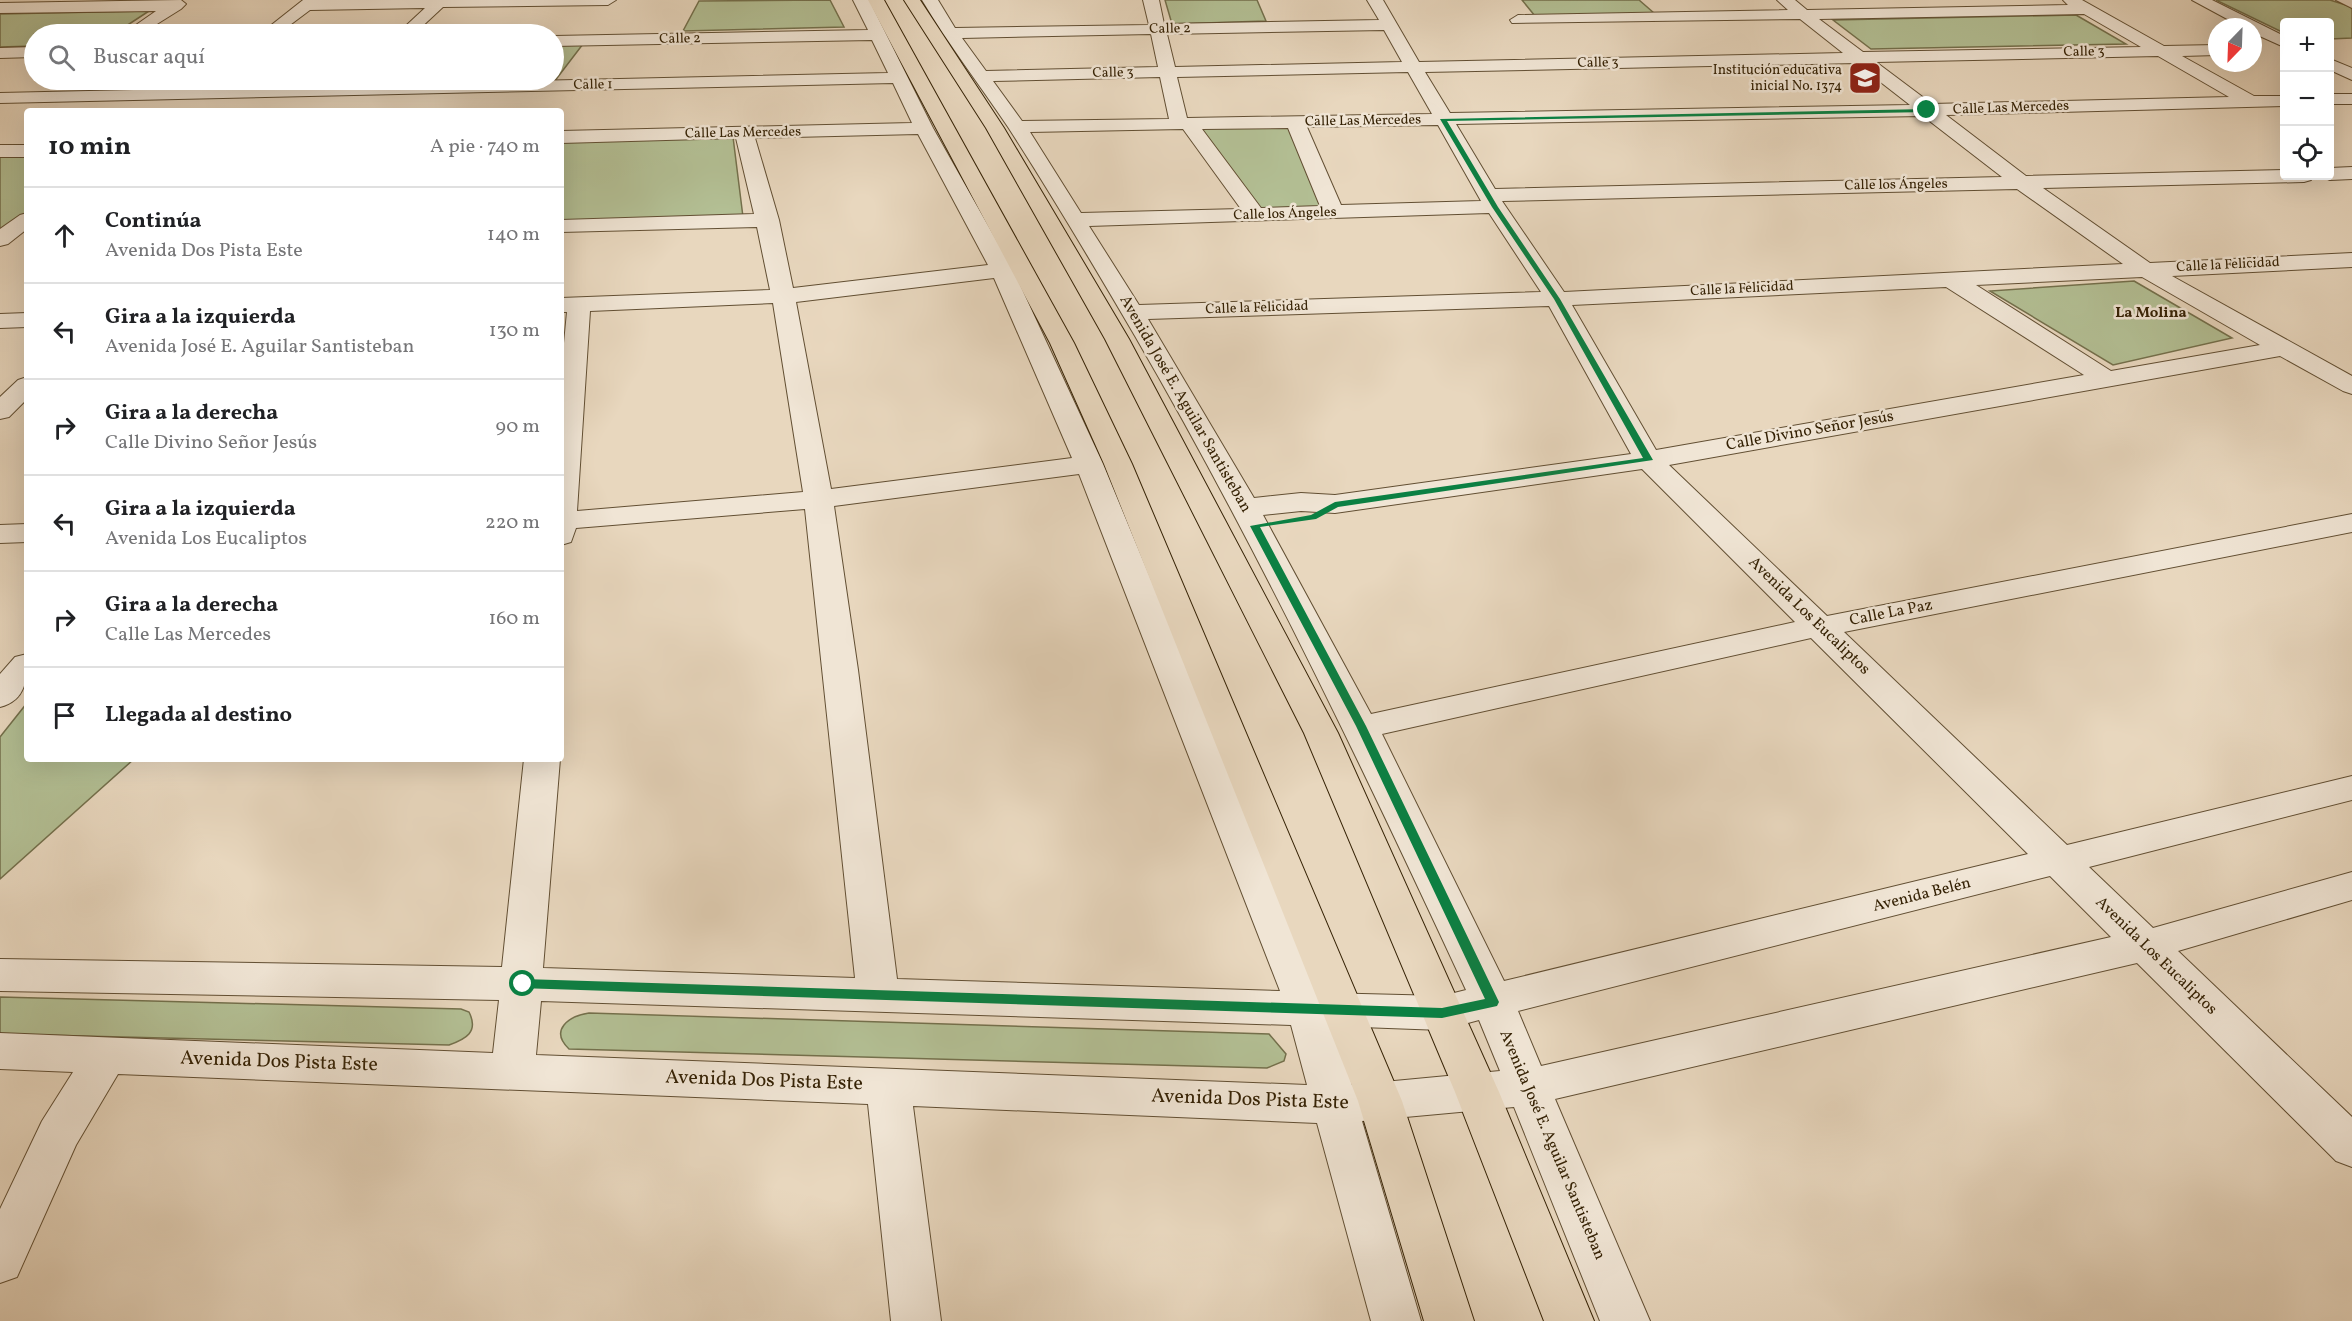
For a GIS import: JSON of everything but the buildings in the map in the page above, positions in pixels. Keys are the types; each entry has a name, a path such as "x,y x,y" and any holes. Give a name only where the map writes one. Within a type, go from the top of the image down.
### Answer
{"main road":[{"path":"876,0 1062,343 1119,464 1327,1010 1380,1101 1449,1321"},
{"name":"Avenida José E. Aguilar Santisteban","path":"912,0 995,128 1118,339 1321,733 1477,1092 1569,1321"}],"street":[{"path":"282,24 310,3 608,0"},
{"path":"861,0 924,128 1002,270 1327,1010 1335,1105 1396,1321"},
{"name":"Avenida José E. Aguilar Santisteban","path":"930,0 950,33 1017,127 1132,312 1250,517 1361,726 1493,1002 1625,1321"},
{"path":"1151,0 1167,72 1183,124 1256,215"},
{"name":"Avenida Los Eucaliptos","path":"1375,0 1491,201 1557,299 1648,460 2352,1147"},
{"path":"1654,0 1672,18"},
{"path":"1785,0 2021,182 2144,269 2352,386"},
{"path":"2071,0 2251,102"},
{"path":"2200,0 2280,40"},
{"path":"2344,0 2352,3"},
{"path":"0,8 180,3"},
{"path":"147,24 180,3"},
{"path":"416,24 439,3"},
{"path":"1508,7 1554,64"},
{"path":"1518,20 2087,9"},
{"name":"Calle 2","path":"950,33 1389,25"},
{"name":"Calle 2","path":"564,41 878,35"},
{"path":"567,86 601,40"},
{"path":"2264,49 2280,48"},
{"name":"Calle 3","path":"980,76 2208,50"},
{"path":"0,53 24,52"},
{"path":"2334,66 2352,75"},
{"name":"Calle 1","path":"564,86 898,78"},
{"path":"189,94 195,90"},
{"name":"Calle 1","path":"0,98 189,94 259,90"},
{"path":"322,108 341,90"},
{"path":"484,103 495,90"},
{"path":"2334,99 2352,99"},
{"name":"Calle Las Mercedes","path":"1017,127 2280,101"},
{"path":"1295,122 1333,212"},
{"name":"Calle Las Mercedes","path":"564,137 924,128"},
{"path":"744,133 768,220 784,296 820,499 878,995"},
{"path":"0,151 24,151"},
{"path":"2334,174 2352,173"},
{"name":"Calle los Ángeles","path":"1075,220 1333,212 1491,201 2021,182 2280,177"},
{"path":"564,226 768,220"},
{"path":"0,239 24,221"},
{"name":"Calle la Felicidad","path":"1132,312 1557,299 2352,260"},
{"path":"564,450 570,305 784,296 1002,270"},
{"path":"1950,279 2107,379"},
{"path":"0,321 24,320"},
{"name":"Calle Divino Señor Jesús","path":"1250,517 1313,518 1335,504 1648,460 2283,348"},
{"path":"0,413 24,389"},
{"path":"0,413 24,414"},
{"path":"564,526 820,499 1089,464"},
{"name":"Calle La Paz","path":"1361,726 1819,627 2352,524"},
{"path":"0,534 24,533"},
{"path":"0,696 24,667"},
{"path":"513,1070 523,984 542,762"},
{"name":"Avenida Belén","path":"1493,1002 2352,788"},
{"path":"1528,1087 2146,945 2352,886"},
{"path":"0,975 523,984 1442,1013 1493,1002"},
{"name":"Avenida Dos Pista Este","path":"0,1051 1335,1105 1528,1087"},
{"path":"0,1261 58,1135 106,1056"},
{"path":"888,1086 916,1321"}],"green space":[{"path":"830,0 844,27 683,31 699,1"},
{"path":"1165,0 1257,0 1266,21 1172,24"},
{"path":"1522,0 1639,0 1654,13 1535,16"},
{"path":"2216,0 2330,0 2352,7 2352,38 2334,39 2334,18 2280,18 2280,31 2262,22 2262,18 2253,18"},
{"path":"149,11 129,24 24,24 24,46 0,47 0,14"},
{"path":"2076,15 2126,44 1871,49 1833,20"},
{"path":"583,44 564,69 564,45"},
{"path":"1297,125 1323,209 1261,210 1198,126"},
{"path":"733,137 743,217 564,222 564,141"},
{"path":"0,151 24,151 24,221 0,239"},
{"path":"2134,281 2232,338 2113,365 1990,291"},
{"path":"24,707 24,762 131,762 0,879 0,737"},
{"path":"0,997 461,1009 469,1012 472,1019 472,1030 461,1040 449,1045 0,1034"},
{"path":"589,1013 1269,1034 1286,1054 1284,1061 1267,1068 569,1049 563,1042 561,1030 575,1017"}],"place":[{"name":"Institución educativa inicial No. 1374","path":"1865,78"}],"district":[{"name":"La Molina","path":"2151,313"}],"route":[{"path":"523,984 1442,1013 1493,1002 1361,726 1255,526 1313,518 1335,504 1648,460 1557,299 1495,207 1443,119 1927,110"}]}
